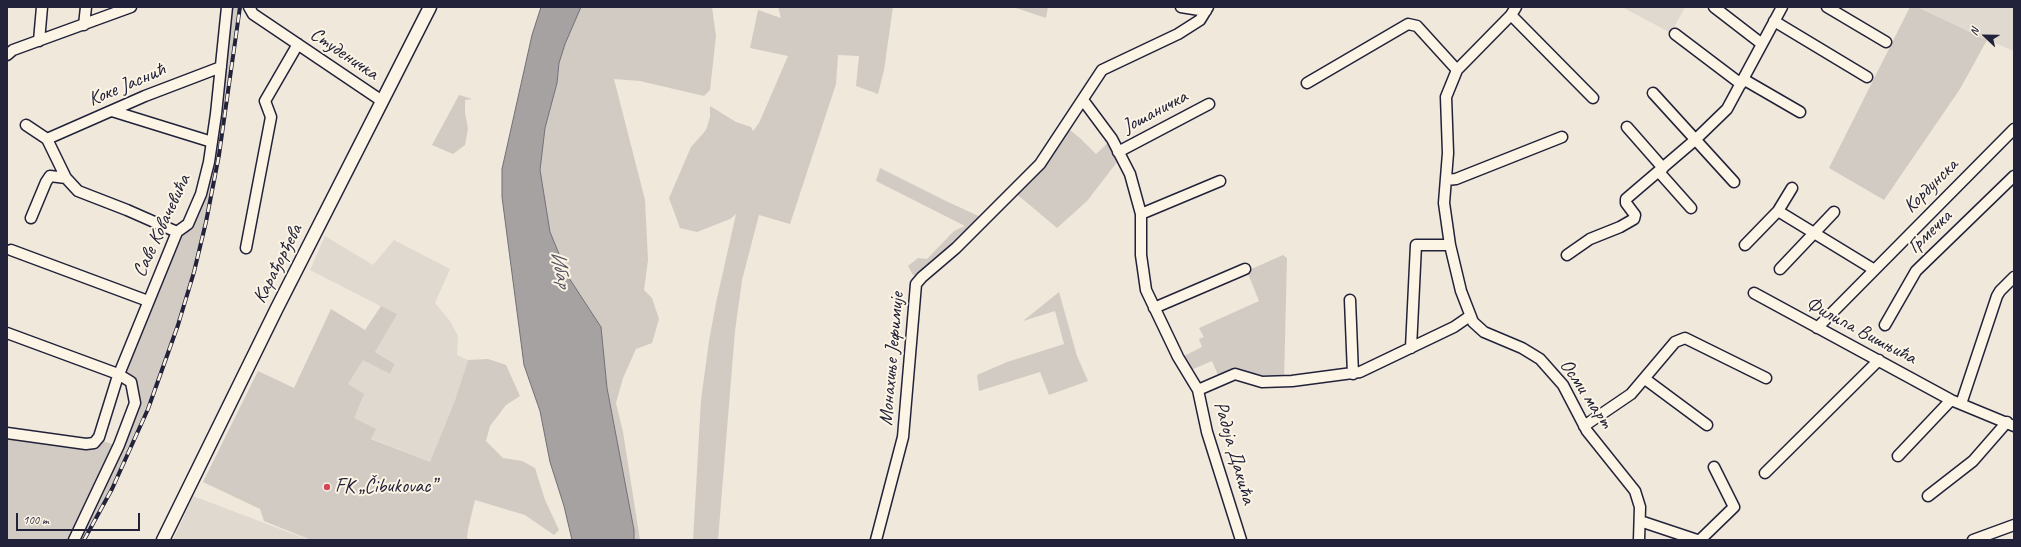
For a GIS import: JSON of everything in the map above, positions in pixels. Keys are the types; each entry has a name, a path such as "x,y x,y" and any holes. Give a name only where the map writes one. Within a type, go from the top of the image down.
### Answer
{"street":[{"path":"38,41 42,7"},
{"path":"84,25 86,7"},
{"path":"7,55 13,50 131,7"},
{"name":"Саве Ковачевића","path":"7,433 86,444 94,443 99,437 118,374 176,232 188,224 201,194 212,142 227,7"},
{"name":"Студеничка","path":"249,7 253,14 382,101"},
{"name":"Карађорђева","path":"163,540 277,308 430,7"},
{"path":"1083,100 1102,70 1178,34 1200,20 1207,9 1181,7"},
{"path":"1714,7 1762,44"},
{"path":"1567,255 1590,239 1633,220 1635,216 1626,203 1626,199 1695,140 1727,109 1782,7"},
{"path":"1827,7 1886,42"},
{"name":"Осми март","path":"1593,98 1514,11 1457,70 1446,97 1448,153 1444,210 1450,245 1461,291 1470,316 1476,325 1484,332 1522,348 1540,359 1563,385 1584,426 1635,491 1640,507 1639,540"},
{"path":"1774,21 1867,77"},
{"path":"1307,83 1408,24 1417,26 1457,70"},
{"path":"1675,34 1742,81 1800,112"},
{"path":"246,248 271,117 265,101 298,44"},
{"name":"Коке Јаснић","path":"48,139 145,96 221,67"},
{"path":"1653,93 1734,182"},
{"name":"Јошаничка","path":"1083,100 1112,139 1130,174 1141,214 1141,255 1146,290 1178,357 1198,390"},
{"name":"Монахиње Јефимије","path":"876,540 903,437 916,284 956,248 1040,164 1083,100"},
{"name":"Јошаничка","path":"1118,152 1209,104"},
{"path":"112,111 212,142"},
{"path":"26,125 48,139 66,178 73,187 83,195 127,210 176,232"},
{"path":"1627,127 1691,208"},
{"name":"Кордунска","path":"1817,328 1873,269 2014,129"},
{"path":"1446,180 1456,179 1562,137"},
{"path":"31,218 50,176 66,178"},
{"name":"Грмечка","path":"1885,325 1916,271 2014,176"},
{"path":"1141,214 1220,181"},
{"path":"1745,245 1778,211 1792,188"},
{"path":"1778,211 1873,269"},
{"path":"1780,269 1834,212"},
{"path":"1411,348 1416,245 1450,245"},
{"path":"11,250 148,301"},
{"path":"1154,308 1245,269"},
{"path":"1898,456 1956,402 1997,296 2014,277"},
{"name":"Филипа Вишњића","path":"1754,294 1956,402 2012,422"},
{"path":"1350,300 1353,374"},
{"name":"Радоја Дакића","path":"1241,540 1207,432 1198,390 1235,374 1262,382 1353,374 1368,369 1411,348 1470,316"},
{"path":"7,333 118,374 131,382 135,404 120,445 74,540"},
{"path":"1584,426 1620,403 1631,394 1675,342 1684,338 1766,378"},
{"path":"1765,473 1879,360"},
{"path":"1645,379 1707,425"},
{"path":"1928,496 1973,460 2012,422"},
{"path":"1700,540 1734,507 1714,467"},
{"path":"1640,521 1697,540"},
{"path":"1973,540 2014,525"}],"shaded area":[{"path":"227,7 240,7 219,155 206,222 194,272 178,325 148,408 112,489 83,540 75,540 125,442 141,401 135,381 118,374 177,232 188,224 201,194"},
{"path":"581,7 712,7 716,36 710,90 704,96 640,81 614,79 645,200 648,260 644,290 652,298 659,319 652,343 636,349 623,378 616,403 623,432 640,540 634,540 634,530 607,388 601,327 569,278 550,232 540,170 545,128 557,83 559,63 565,43"},
{"path":"778,7 893,7 884,70 878,94 856,86 859,56 838,55 836,84 790,224 759,215 742,280 735,331 718,540 693,540 701,400 716,303 736,214 730,219 697,232 680,228 669,198 691,147 706,130 710,117 710,106 736,122 751,127 753,131 759,123 788,56 750,48 758,10 781,18"},
{"path":"1013,7 1048,7 1046,18"},
{"path":"1622,7 1685,7 1671,33"},
{"path":"1910,7 1917,7 1987,40 1960,89 1884,200 1829,168"},
{"path":"1917,7 2014,7 2014,51 1987,40"},
{"path":"459,95 472,99 465,100 465,113 468,128 465,145 453,154 432,145"},
{"path":"1065,126 1096,154 1112,139 1121,157 1087,201 1057,228 1013,191"},
{"path":"880,168 985,219 922,277 913,275 908,266 918,258 927,259 954,231 965,226 876,181"},
{"path":"325,236 373,265 394,240 450,269 435,303 450,321 458,336 457,355 468,360 455,400 430,462 370,438 354,418 348,384 363,359 390,374 395,364 375,352 396,314 310,270"},
{"path":"1283,255 1287,258 1284,381 1235,374 1218,375 1212,361 1191,370 1184,356 1202,347 1199,339 1204,337 1199,328 1259,301 1247,271"},
{"path":"1059,292 1077,356 1088,381 1049,395 1040,372 979,391 977,375 1007,362 1064,344 1055,311 1023,321"},
{"path":"381,306 397,314 375,352 395,364 390,374 363,360 348,384 364,394 354,418 376,429 371,439 430,462 455,400 468,360 488,359 506,365 520,396 506,405 490,426 486,441 503,458 522,461 535,468 545,500 559,530 554,535 525,515 475,500 467,538 472,540 311,540 264,521 260,509 203,482 258,371 294,388 331,309 365,330"},
{"path":"7,434 86,444 103,441 112,444 114,448 99,482 68,540 7,540"},
{"path":"193,496 309,540 173,540"}],"water":[{"name":"Ибар","path":"541,7 581,7 565,44 559,63 557,83 545,128 540,170 550,232 569,278 601,327 607,388 634,530 634,540 572,540 564,506 550,462 540,411 524,365 502,197 502,169 532,35"}],"railway":[{"path":"84,540 112,489 148,409 178,325 194,272 206,222 219,155 240,7"}],"place":[{"name":"FK „Čibukovac”","path":"327,487"}]}
